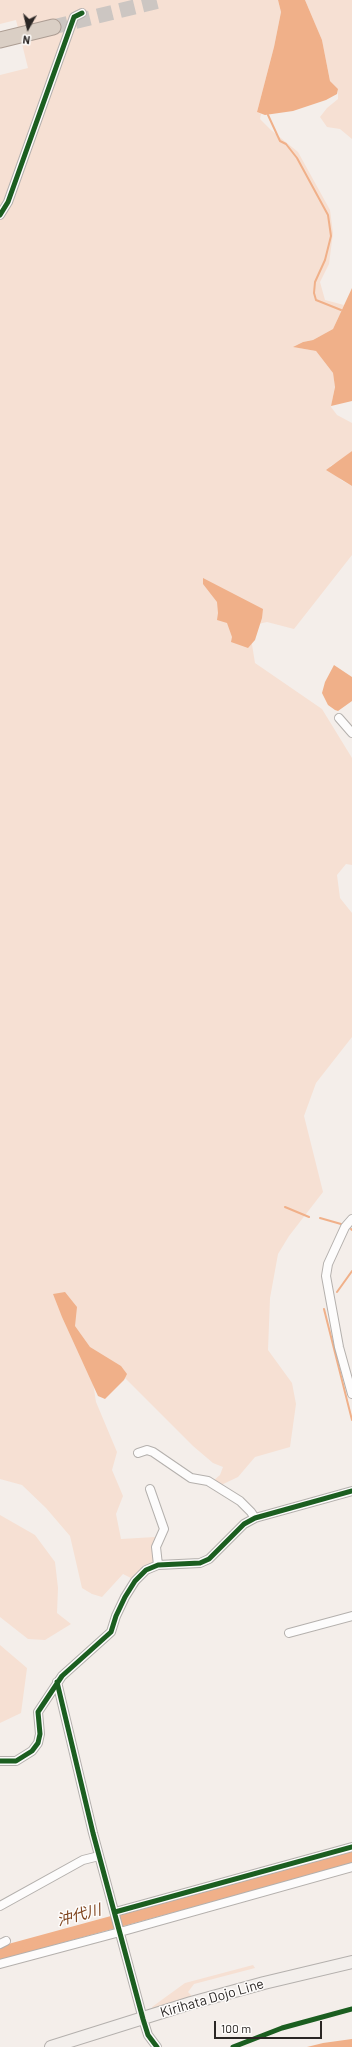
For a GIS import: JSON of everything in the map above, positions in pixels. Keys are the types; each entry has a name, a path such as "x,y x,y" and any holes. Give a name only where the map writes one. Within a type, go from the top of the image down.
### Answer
{"highway":[{"path":"0,40 53,27"}],"main road":[{"name":"Kirihata Dojo Line","path":"51,2047 264,1983 352,1962"}],"street":[{"path":"0,215 8,202 74,17 82,13"},
{"path":"339,718 352,733"},
{"path":"352,1219 345,1227 328,1264 326,1276 340,1347 352,1394"},
{"path":"138,1454 147,1450 153,1452 191,1478 208,1481 240,1501 252,1512 255,1518"},
{"path":"150,1489 164,1529 156,1547 158,1565"},
{"path":"0,1761 16,1761 32,1751 38,1743 40,1734 38,1712 62,1676 111,1632 116,1616 135,1581 146,1570 158,1565 200,1563 208,1559 244,1524 255,1518 352,1491"},
{"path":"289,1633 352,1616"},
{"path":"57,1682 99,1856 143,2019 148,2035 157,2047"},
{"path":"115,1913 352,1847"},
{"path":"0,1906 83,1860 99,1856"},
{"path":"0,1964 352,1867"}],"shaded area":[{"path":"0,0 278,0 281,12 274,47 257,112 261,114 260,119 271,130 298,152 330,210 333,233 329,264 320,282 325,300 344,305 333,329 313,340 303,342 294,347 316,351 333,373 335,386 331,407 337,415 352,423 352,451 340,461 330,466 341,480 352,486 352,555 294,629 267,622 249,626 255,663 322,709 352,758 352,865 346,864 337,875 340,898 352,913 352,1037 316,1083 304,1116 323,1192 289,1236 278,1254 270,1298 268,1350 292,1383 296,1404 290,1447 255,1457 238,1477 219,1486 213,1481 220,1475 223,1467 213,1463 193,1446 126,1379 97,1354 90,1363 96,1402 117,1452 112,1470 123,1496 116,1514 121,1539 155,1537 155,1563 133,1579 123,1574 102,1597 92,1594 82,1588 70,1536 46,1508 22,1485 0,1479 0,75 28,68 16,20 0,24"},
{"path":"278,0 305,0 322,40 330,81 338,89 337,94 326,100 293,111 265,115 257,112 274,47 281,12"},
{"path":"305,0 352,0 352,139 340,129 327,127 320,117 327,108 338,99 338,89 330,81 322,40"},
{"path":"352,288 352,401 331,406 335,387 333,373 316,351 293,347 303,342 313,340 333,329"},
{"path":"352,451 352,486 326,470"},
{"path":"203,578 263,609 262,618 255,640 248,648 231,642 232,637 227,623 217,620 217,602 203,584"},
{"path":"334,665 352,677 352,701 338,711 328,705 322,693 325,682"},
{"path":"65,1292 77,1307 75,1326 90,1347 121,1366 127,1374 124,1380 105,1399 98,1396 53,1294"},
{"path":"0,1515 35,1535 55,1562 58,1588 57,1613 71,1624 45,1640 28,1639 0,1617"},
{"path":"0,1645 27,1668 21,1713 0,1723"},
{"path":"253,1965 255,1968 194,1984 188,1992 191,1995 191,2000 153,2009 152,2007 185,1983"},
{"path":"352,2039 352,2047 307,2047 323,2043"}],"waterway":[{"path":"268,115 280,141 286,144 297,158 328,215 331,236 325,260 315,282 314,293 316,300 341,310"},
{"path":"285,1207 309,1217"},
{"path":"320,1218 341,1224"},
{"path":"337,1292 352,1271"},
{"path":"324,1309 352,1420"},
{"name":"沖代川","path":"0,1953 352,1857"}],"tunnel":[{"path":"53,27 163,0"}],"cycle path":[{"path":"0,215 8,202 74,17 82,13"},
{"path":"0,1761 16,1761 32,1751 38,1743 40,1734 38,1712 62,1676 111,1632 116,1616 125,1597 135,1581 146,1570 158,1565 200,1563 209,1559 244,1524 255,1518 352,1491"},
{"path":"57,1682 93,1833 143,2019 148,2035 157,2047"},
{"path":"115,1912 352,1847"},
{"path":"233,2047 282,2028 352,2009"}]}
